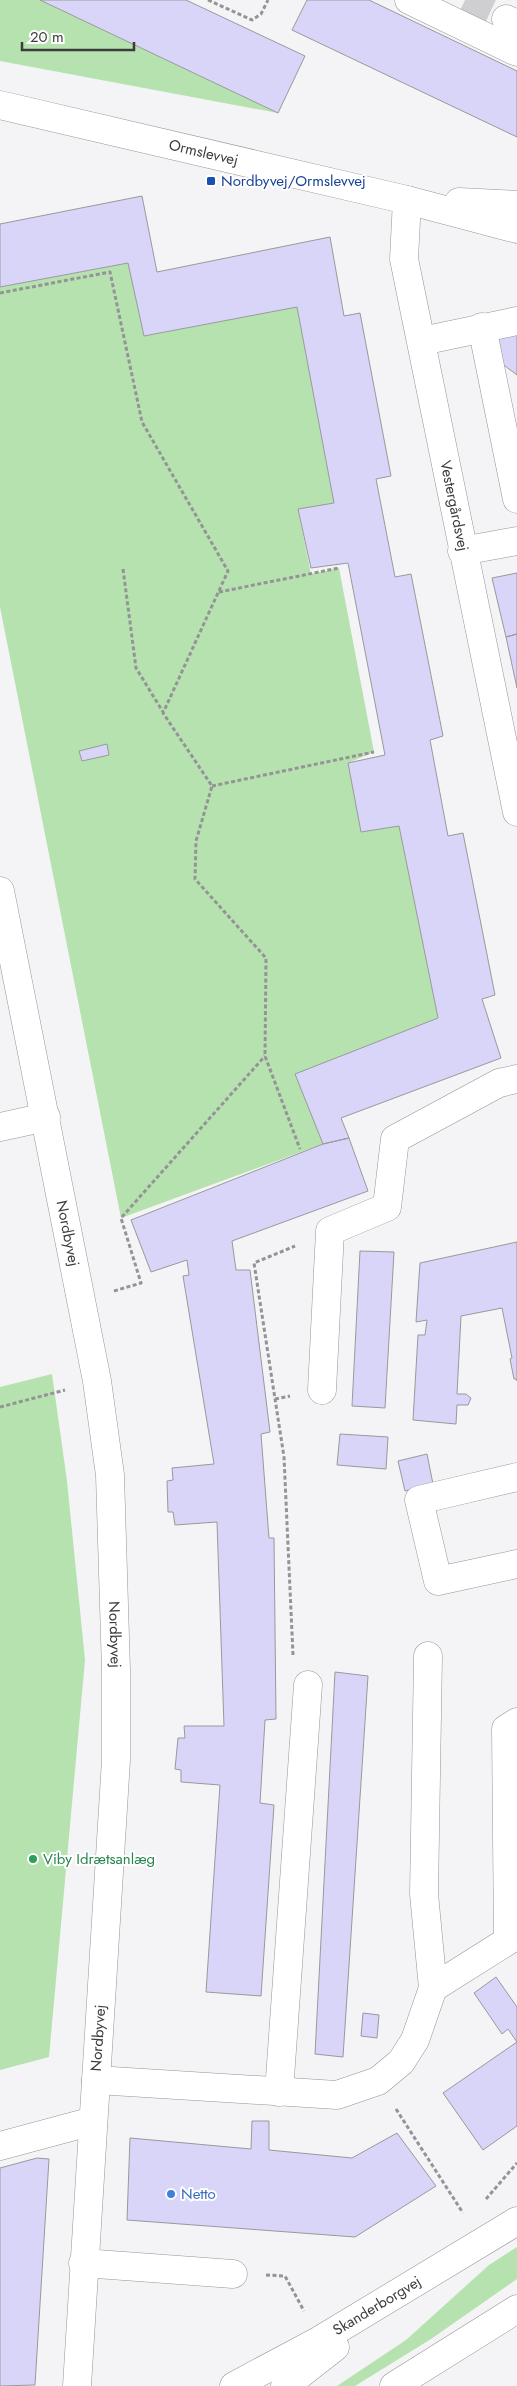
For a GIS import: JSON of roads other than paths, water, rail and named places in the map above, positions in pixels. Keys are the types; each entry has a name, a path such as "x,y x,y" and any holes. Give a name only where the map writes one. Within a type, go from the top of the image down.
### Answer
{"street":[{"path":"409,0 517,52"},
{"name":"Ormslevvej","path":"0,105 407,200 517,229"},
{"name":"Ormslevvej","path":"407,200 517,205"},
{"name":"Vestergårdsvej","path":"407,200 404,259 462,551 509,737 517,812"},
{"path":"422,342 482,327 517,321"},
{"path":"482,327 517,499"},
{"path":"462,551 517,541"},
{"name":"Nordbyvej","path":"0,891 97,1381 110,1475 116,1680 116,1760 83,2263 77,2386"},
{"path":"322,1390 330,1231 388,1206 395,1139 500,1084 517,1079"},
{"path":"0,1128 46,1118"},
{"path":"517,1477 419,1500 438,1581 517,1564"},
{"path":"96,2080 337,2096 378,2081 401,2062 415,2040 433,1988 424,1894 428,1656"},
{"path":"279,2092 308,1685"},
{"path":"433,1988 513,1938 506,1729 517,1722"},
{"path":"0,2146 93,2121"},
{"name":"Skanderborgvej","path":"234,2386 320,2340 517,2221"},
{"path":"83,2263 233,2274"},
{"path":"285,2386 410,2286"},
{"path":"394,2386 517,2309"}],"tunnel":[{"path":"465,0 506,19"}],"place":[{"name":"Nordbyvej/Ormslevvej","path":"211,181"},
{"name":"Viby Idrætsanlæg","path":"33,1859"},
{"name":"Netto","path":"171,2194"}]}
